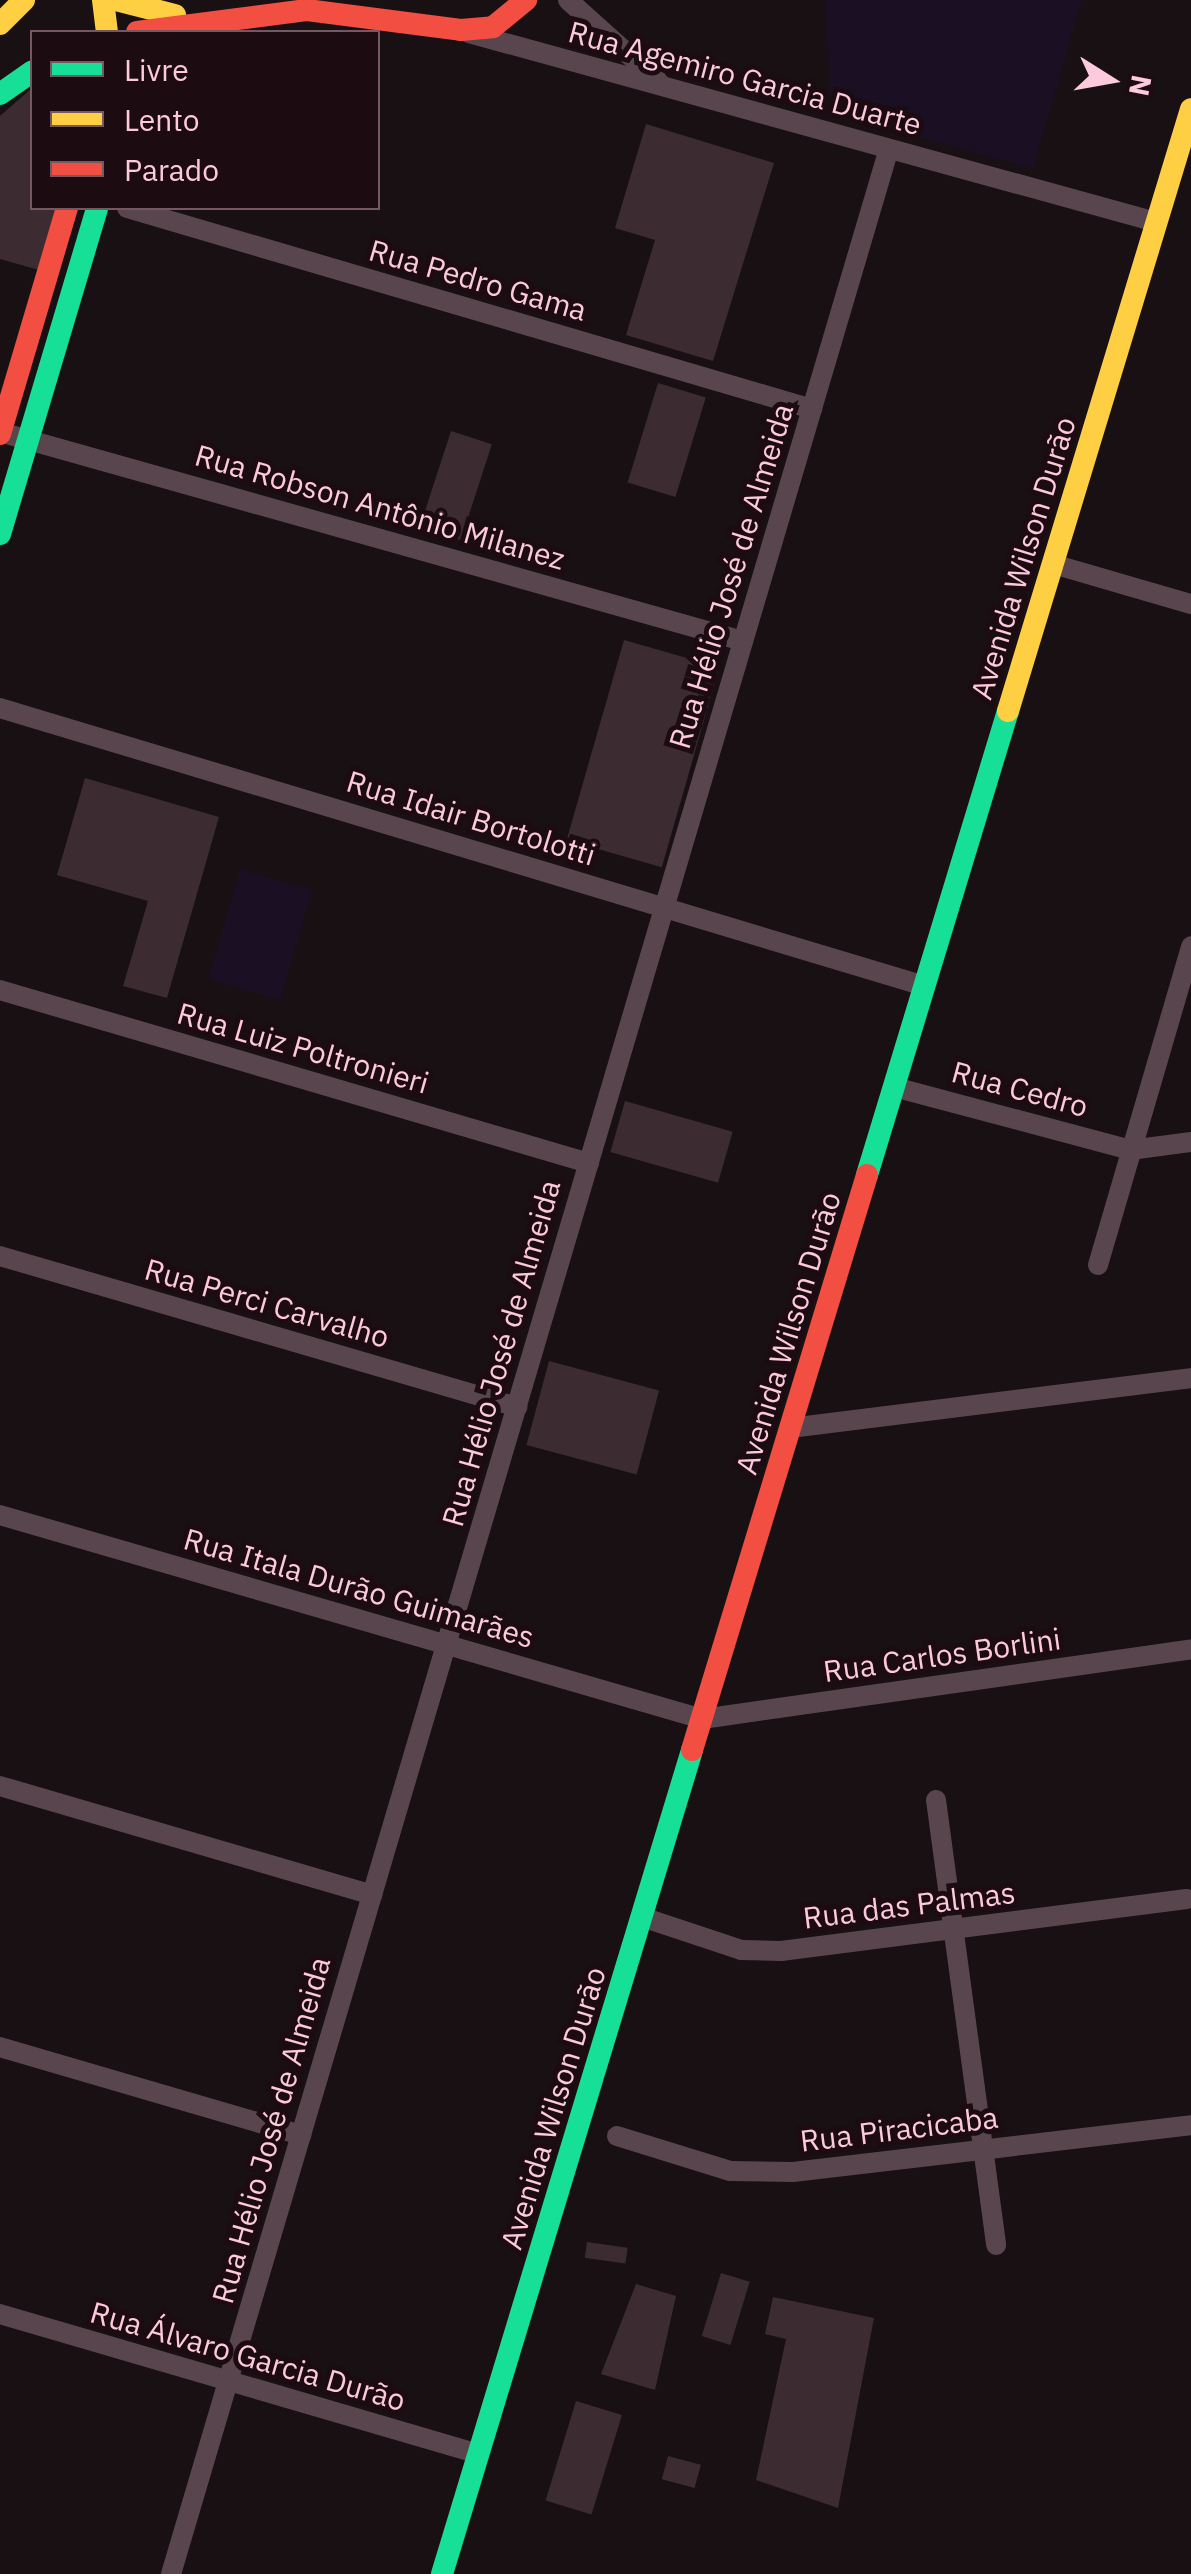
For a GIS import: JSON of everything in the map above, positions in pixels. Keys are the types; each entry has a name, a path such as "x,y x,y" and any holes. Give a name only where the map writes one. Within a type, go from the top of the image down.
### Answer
{"street":[{"path":"0,24 24,0"},
{"path":"103,0 107,30"},
{"path":"116,0 145,14 218,15"},
{"path":"461,30 492,27 526,0"},
{"path":"568,0 668,88"},
{"name":"Rua Agemiro Garcia Duarte","path":"147,30 218,15 307,10 461,30 1156,222"},
{"path":"206,30 248,14"},
{"path":"0,94 30,73"},
{"name":"Avenida Wilson Durão","path":"442,2574 1191,109"},
{"name":"Rua Hélio José de Almeida","path":"171,2574 889,149"},
{"path":"0,433 66,210"},
{"path":"0,534 95,210"},
{"name":"Rua Pedro Gama","path":"135,210 812,409"},
{"name":"Rua Robson Antônio Milanez","path":"0,433 744,641"},
{"path":"1053,564 1191,604"},
{"name":"Rua Idair Bortolotti","path":"0,708 924,986"},
{"path":"1098,1265 1191,946"},
{"name":"Rua Luiz Poltronieri","path":"0,990 589,1163"},
{"name":"Rua Cedro","path":"894,1087 1130,1150"},
{"path":"1130,1150 1191,1142"},
{"name":"Rua Perci Carvalho","path":"0,1256 516,1407"},
{"path":"790,1428 1191,1378"},
{"name":"Rua Itala Durão Guimarães","path":"0,1515 702,1719"},
{"name":"Rua Carlos Borlini","path":"702,1719 1191,1650"},
{"path":"0,1786 372,1896"},
{"path":"936,1800 996,2245"},
{"name":"Rua das Palmas","path":"642,1918 741,1950 955,1930 1187,1899"},
{"path":"0,2047 301,2135"},
{"name":"Rua Piracicaba","path":"617,2136 730,2172 983,2150 1191,2125"},
{"name":"Rua Álvaro Garcia Durão","path":"0,2314 478,2454"}],"shaded area":[{"path":"824,0 1082,0 1033,169 832,113"},
{"path":"240,869 312,890 280,1000 208,980"}],"building":[{"path":"30,90 30,210 56,210 39,270 0,259 0,116"},
{"path":"646,124 774,163 713,361 626,335 655,240 615,228"},
{"path":"658,383 706,398 675,497 628,482"},
{"path":"451,431 492,444 461,540 420,527"},
{"path":"624,640 719,667 662,867 567,840"},
{"path":"85,778 219,817 167,998 123,986 148,901 57,875"},
{"path":"625,1101 733,1132 718,1183 610,1152"},
{"path":"549,1361 659,1391 637,1475 526,1445"},
{"path":"587,2242 628,2248 625,2264 585,2258"},
{"path":"721,2273 750,2282 730,2345 702,2336"},
{"path":"636,2284 676,2296 655,2390 601,2374"},
{"path":"773,2297 874,2318 838,2508 756,2480 786,2339 765,2334"},
{"path":"576,2401 622,2415 591,2514 546,2500"},
{"path":"668,2456 701,2465 695,2488 662,2479"}],"traffic: fast":[{"path":"0,94 30,73"},
{"path":"0,534 96,210"},
{"path":"867,1175 1008,711"},
{"path":"442,2574 692,1750"}],"traffic: slow":[{"path":"0,24 24,0"},
{"path":"103,0 107,30"},
{"path":"116,0 175,15"},
{"path":"1008,711 1191,109"}],"traffic: jam":[{"path":"152,30 307,10 461,30 493,27 526,0"},
{"path":"0,434 66,210"},
{"path":"692,1750 867,1175"}]}
